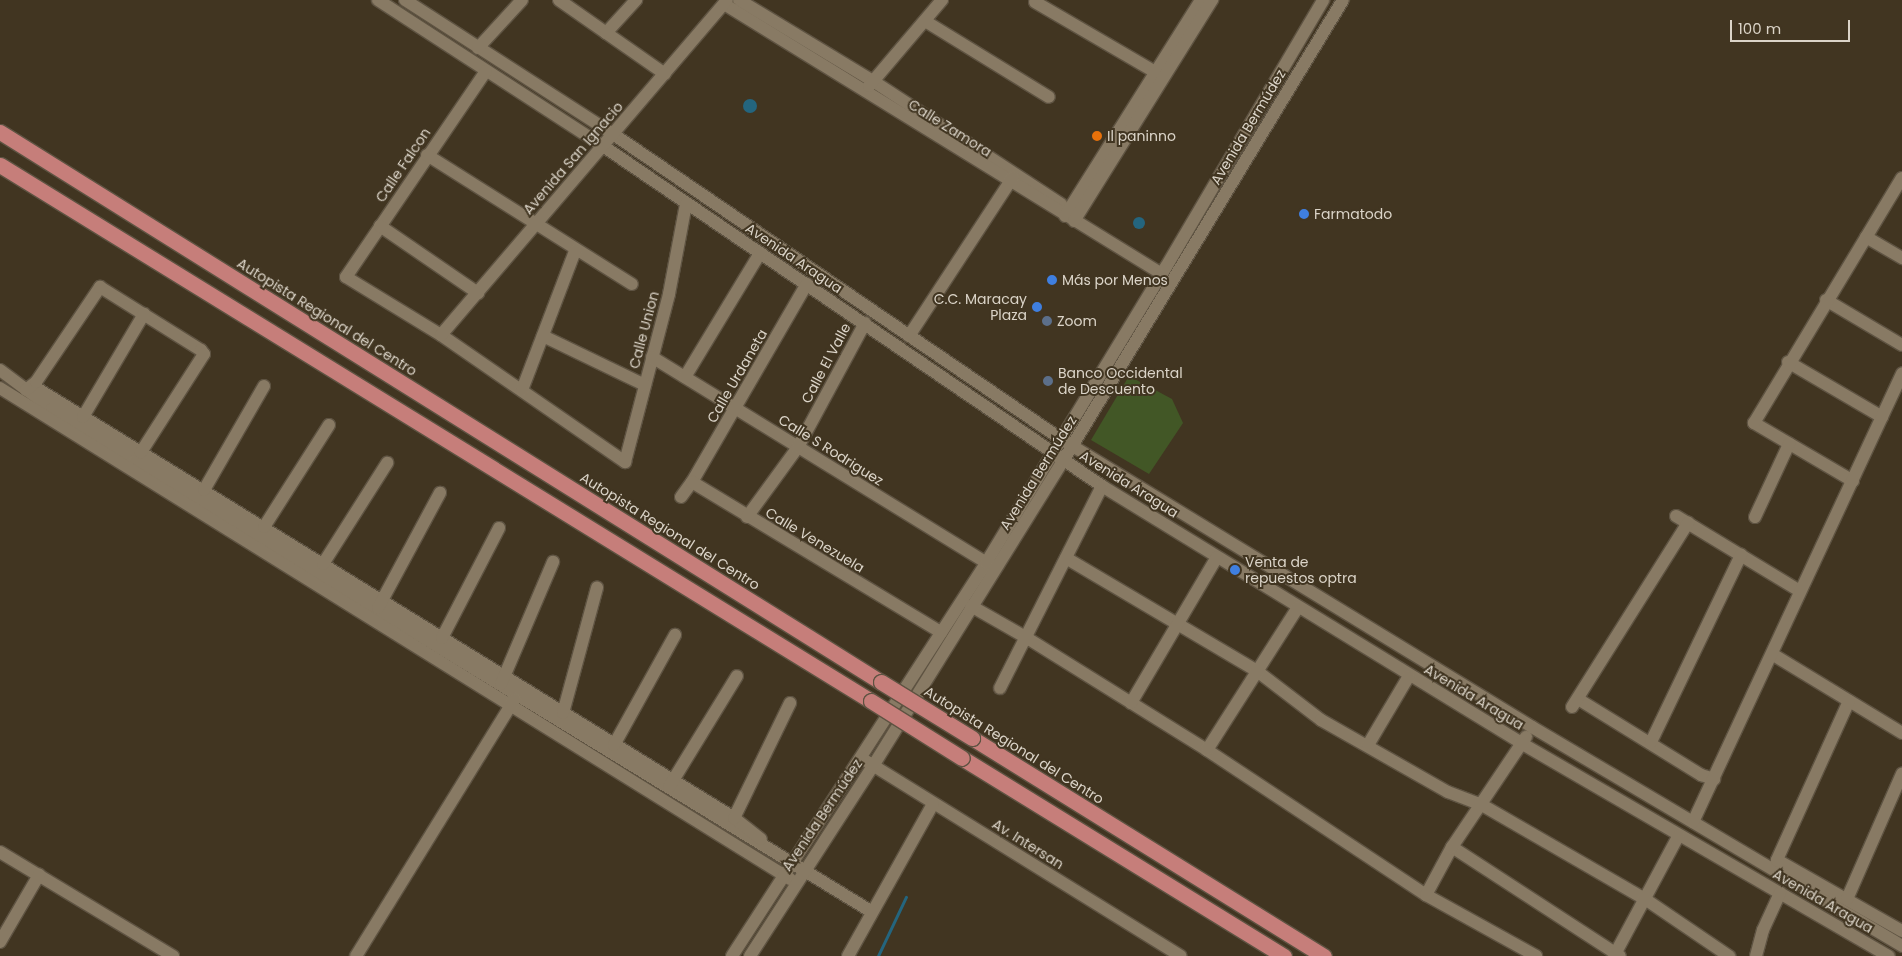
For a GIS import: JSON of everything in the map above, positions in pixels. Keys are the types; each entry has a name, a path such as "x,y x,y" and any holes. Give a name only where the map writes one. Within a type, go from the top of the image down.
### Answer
{"highway":[{"name":"Autopista Regional del Centro","path":"0,132 1324,956"},
{"path":"0,165 1284,956"}],"street":[{"name":"Avenida Aragua","path":"378,0 603,146 686,204 865,323 1052,454 1102,486 1521,743 1882,954"},
{"name":"Avenida Aragua","path":"405,0 613,134 1067,442 1532,727 1902,946"},
{"path":"478,48 522,0"},
{"path":"559,0 665,74"},
{"path":"606,33 636,0"},
{"name":"Calle Zamora","path":"739,0 873,81 1012,178"},
{"path":"864,92 942,0"},
{"path":"1160,75 1201,0"},
{"path":"1071,215 1160,75 1212,0"},
{"name":"Avenida Bermúdez","path":"732,956 786,869 941,632 991,566 1063,461 1067,442 1164,270 1323,0"},
{"name":"Avenida Bermúdez","path":"750,956 796,882 873,766 971,606 1052,454 1067,442 1263,132 1343,0"},
{"name":"Calle Zamora","path":"726,2 864,92 1012,178 1164,270"},
{"name":"Avenida San Ignacio","path":"441,336 726,2"},
{"path":"1036,2 1160,75"},
{"path":"925,21 1049,97"},
{"name":"Calle Falcon","path":"441,336 346,277 486,70"},
{"path":"1250,124 1263,132"},
{"path":"427,155 575,251 632,284"},
{"path":"909,336 1012,178"},
{"path":"1853,481 1754,423 1788,362 1902,178"},
{"name":"Calle Union","path":"522,390 625,462 669,294 686,204"},
{"path":"380,226 478,293"},
{"path":"1866,236 1902,258"},
{"path":"441,336 522,390 575,251"},
{"path":"685,377 760,253"},
{"name":"Calle Urdaneta","path":"692,482 807,284"},
{"path":"16,400 29,387 100,288 202,350 204,354 141,452"},
{"path":"1826,300 1902,345"},
{"path":"83,417 144,314"},
{"name":"Calle El Valle","path":"747,517 798,447 865,323"},
{"path":"542,336 645,385"},
{"name":"Calle S Rodriguez","path":"652,357 991,566"},
{"path":"1788,362 1882,418"},
{"path":"0,370 83,417 323,564 500,686 786,869 804,870 872,912"},
{"path":"1693,822 1902,373"},
{"path":"204,490 264,386"},
{"path":"29,387 60,414 380,605 442,638 500,686"},
{"path":"0,388 16,400 500,686"},
{"path":"264,527 328,426"},
{"path":"1755,517 1789,444"},
{"path":"323,564 387,463"},
{"path":"681,497 692,482"},
{"name":"Calle Venezuela","path":"692,482 747,517 941,632"},
{"path":"1000,688 1028,638 1102,486"},
{"path":"380,605 440,493"},
{"path":"1676,516 1800,591"},
{"path":"1688,523 1575,703 1651,742 1701,775 1714,779"},
{"path":"442,638 499,528"},
{"path":"1651,742 1741,555"},
{"path":"1131,704 1217,557"},
{"path":"1066,558 1257,671 1321,720 1448,792 1482,805 1645,899 1729,956"},
{"path":"500,686 553,562"},
{"path":"563,713 596,588"},
{"path":"971,606 1028,638 1207,750 1426,895 1536,956"},
{"path":"1207,750 1298,606"},
{"path":"614,744 675,635"},
{"path":"1772,654 1902,733"},
{"path":"671,785 737,676"},
{"path":"1368,745 1410,676"},
{"path":"517,697 563,713 614,744 765,848 796,882"},
{"path":"517,697 671,785 734,818 757,834 765,848"},
{"path":"356,956 517,697"},
{"path":"1849,701 1777,860 1902,931"},
{"path":"734,818 790,703"},
{"path":"1426,895 1452,847 1482,805 1532,727"},
{"name":"Av. Intersan","path":"860,757 1181,956"},
{"path":"1847,899 1902,774"},
{"path":"848,956 933,804"},
{"path":"1452,847 1617,955 1679,835"},
{"path":"0,852 174,956"},
{"path":"0,942 39,875"},
{"path":"1756,956 1763,930 1780,893"}],"green space":[{"path":"1129,376 1172,399 1183,423 1149,474 1091,440"}],"water":[{"path":"750,99 755,101 757,106 755,111 750,113 745,111 743,106 745,101"},
{"path":"1137,217 1141,217 1145,223 1141,229 1137,229 1133,225 1133,221"}],"waterway":[{"path":"878,956 906,897"}],"place":[{"name":"Il paninno","path":"1097,136"},
{"name":"Farmatodo","path":"1304,214"},
{"name":"Más por Menos","path":"1052,280"},
{"name":"C.C. Maracay Plaza","path":"1037,307"},
{"name":"Zoom","path":"1047,321"},
{"name":"Banco Occidental de Descuento","path":"1048,381"},
{"name":"Venta de repuestos optra","path":"1235,570"}]}
